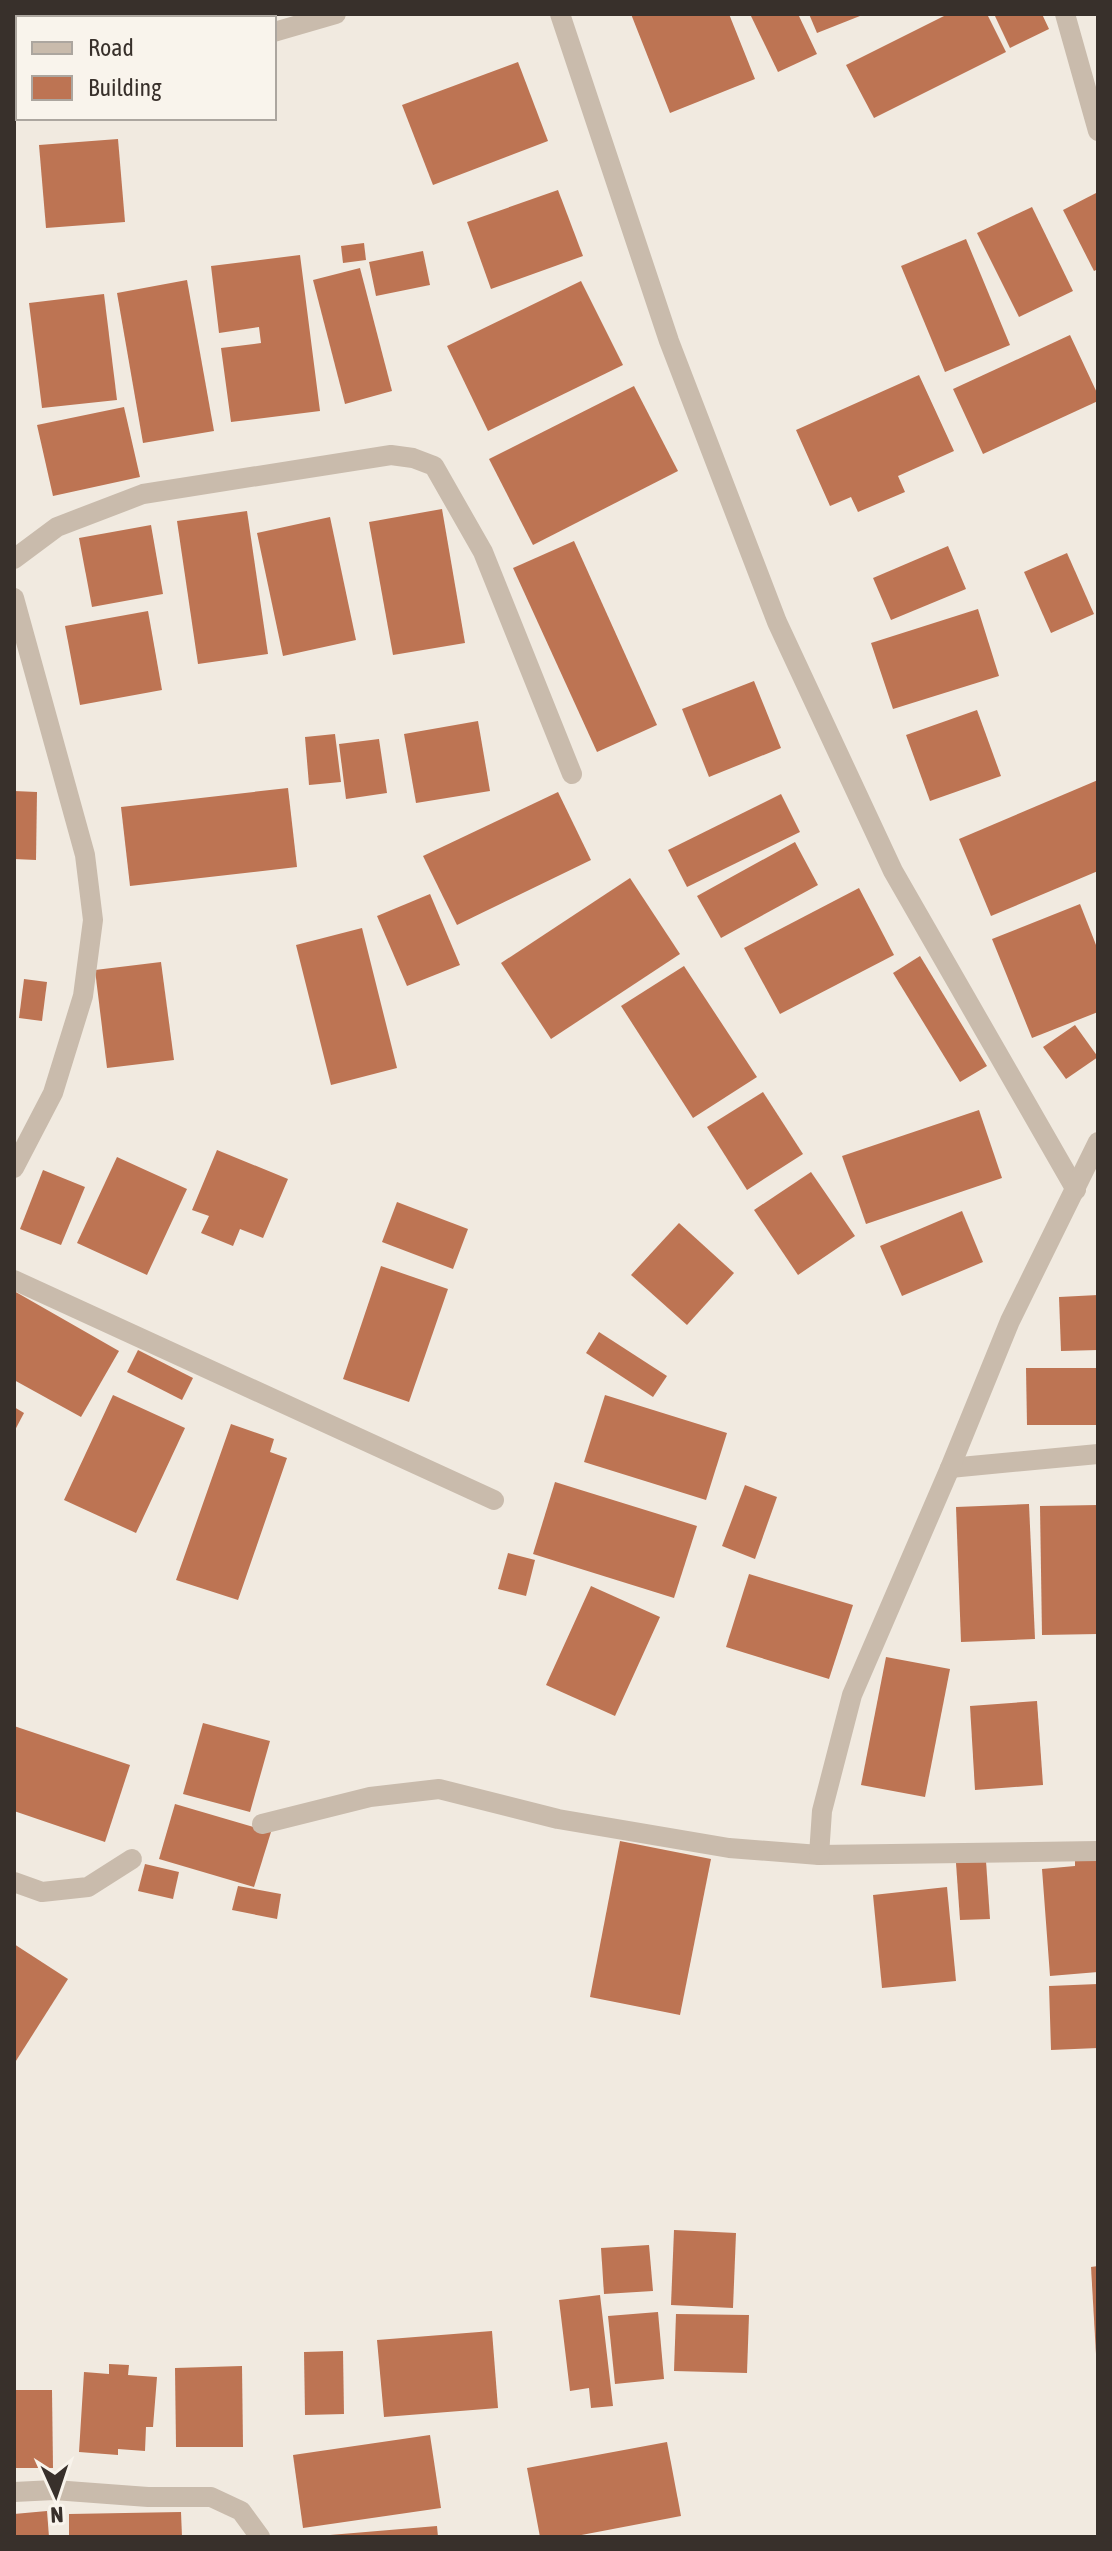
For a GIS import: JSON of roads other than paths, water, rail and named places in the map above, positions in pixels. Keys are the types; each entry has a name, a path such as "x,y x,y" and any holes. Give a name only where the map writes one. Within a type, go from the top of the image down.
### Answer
{"street":[{"path":"276,31 336,14"},
{"path":"560,14 669,341 777,622 893,871 1076,1190"},
{"path":"1065,14 1098,131"},
{"path":"14,559 57,527 143,494 391,455 413,458 434,466 483,552 572,774"},
{"path":"14,598 85,855 93,920 83,996 53,1093 14,1168"},
{"path":"819,1855 822,1811 852,1695 1010,1321 1098,1142"},
{"path":"14,1280 494,1500"},
{"path":"950,1468 1098,1454"},
{"path":"262,1824 370,1797 439,1789 558,1819 729,1848 819,1855 1098,1851"},
{"path":"14,1882 42,1892 88,1887 132,1859"},
{"path":"14,2492 54,2490 148,2497 211,2497 241,2511 260,2537"}]}
